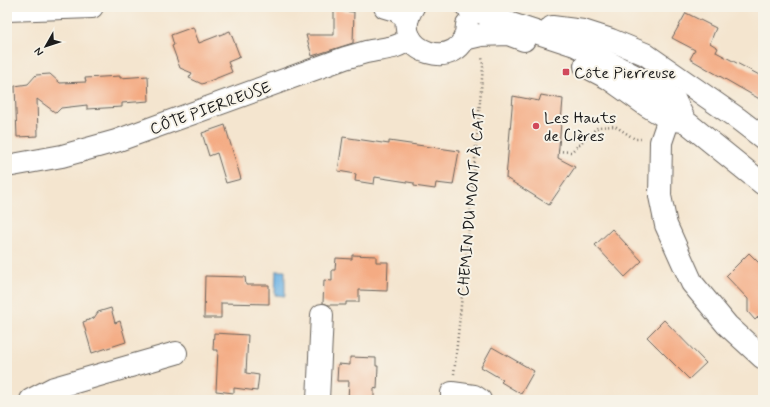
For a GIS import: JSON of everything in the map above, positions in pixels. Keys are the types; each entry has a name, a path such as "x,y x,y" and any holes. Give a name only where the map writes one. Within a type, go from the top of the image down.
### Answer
{"street":[{"path":"7,10 92,7"},
{"path":"385,7 396,10 410,21 417,47 426,53 437,55 448,53 472,37 508,34 568,57 608,78 646,106 676,114"},
{"path":"461,7 467,21 467,30 472,37"},
{"path":"467,7 504,22 574,44 656,87 676,114 763,184"},
{"name":"CÔTE PIERREUSE","path":"11,165 62,156 116,141 345,58 402,45 410,21"},
{"path":"549,27 583,31 646,54 763,138"},
{"path":"676,114 661,142 660,196 666,225 692,283 727,326 763,358"},
{"path":"318,400 322,315"},
{"path":"31,400 54,388 176,353"},
{"path":"452,396 474,396 480,400"}],"path":[{"name":"CHEMIN DU MONT À CAT","path":"452,396 454,364 469,227 482,75 472,37"},
{"path":"558,151 571,152 598,127 615,126 635,139 661,142"}],"water":[{"path":"276,271 285,271 285,296 275,295"}],"building":[{"path":"334,10 354,12 353,43 312,56 306,35 334,35"},
{"path":"686,13 716,28 710,43 718,48 716,52 763,77 763,101 690,59 695,50 672,38"},
{"path":"193,27 199,43 230,31 240,57 228,62 232,72 202,84 189,78 192,73 180,68 172,46 174,45 171,35"},
{"path":"50,74 60,83 86,82 85,78 148,76 149,101 122,103 122,107 87,109 87,105 61,108 56,113 37,99 38,136 17,137 15,86 28,84 36,75"},
{"name":"Les Hauts de Clères","path":"541,95 563,99 558,158 575,167 549,205 506,178 513,96 539,101"},
{"path":"225,125 241,179 226,183 217,153 209,156 202,133"},
{"path":"343,137 389,144 389,141 459,151 453,185 436,183 435,189 414,186 414,183 375,177 374,184 355,181 356,174 338,171"},
{"path":"612,229 642,261 625,277 595,245"},
{"path":"749,253 763,267 763,312 755,320 748,312 748,299 726,276"},
{"path":"352,255 376,256 376,262 388,262 387,291 359,290 359,302 346,302 346,305 329,305 323,303 324,280 332,281 332,270 335,270 336,258 352,259"},
{"path":"205,276 245,277 246,285 269,285 269,304 221,303 221,318 204,318"},
{"path":"111,308 115,323 120,321 126,342 92,353 83,322 94,318 98,312"},
{"path":"664,320 706,363 689,379 647,337"},
{"path":"214,333 248,335 246,373 259,375 257,391 234,388 234,393 216,391 218,350 213,350"},
{"path":"492,347 534,371 521,394 501,382 503,380 481,367"},
{"path":"350,357 376,358 376,366 378,366 377,389 374,388 374,400 348,400 349,381 337,381 338,364 350,365"}],"place":[{"name":"Côte Pierreuse","path":"566,72"},
{"name":"Les Hauts de Clères","path":"536,126"}]}
